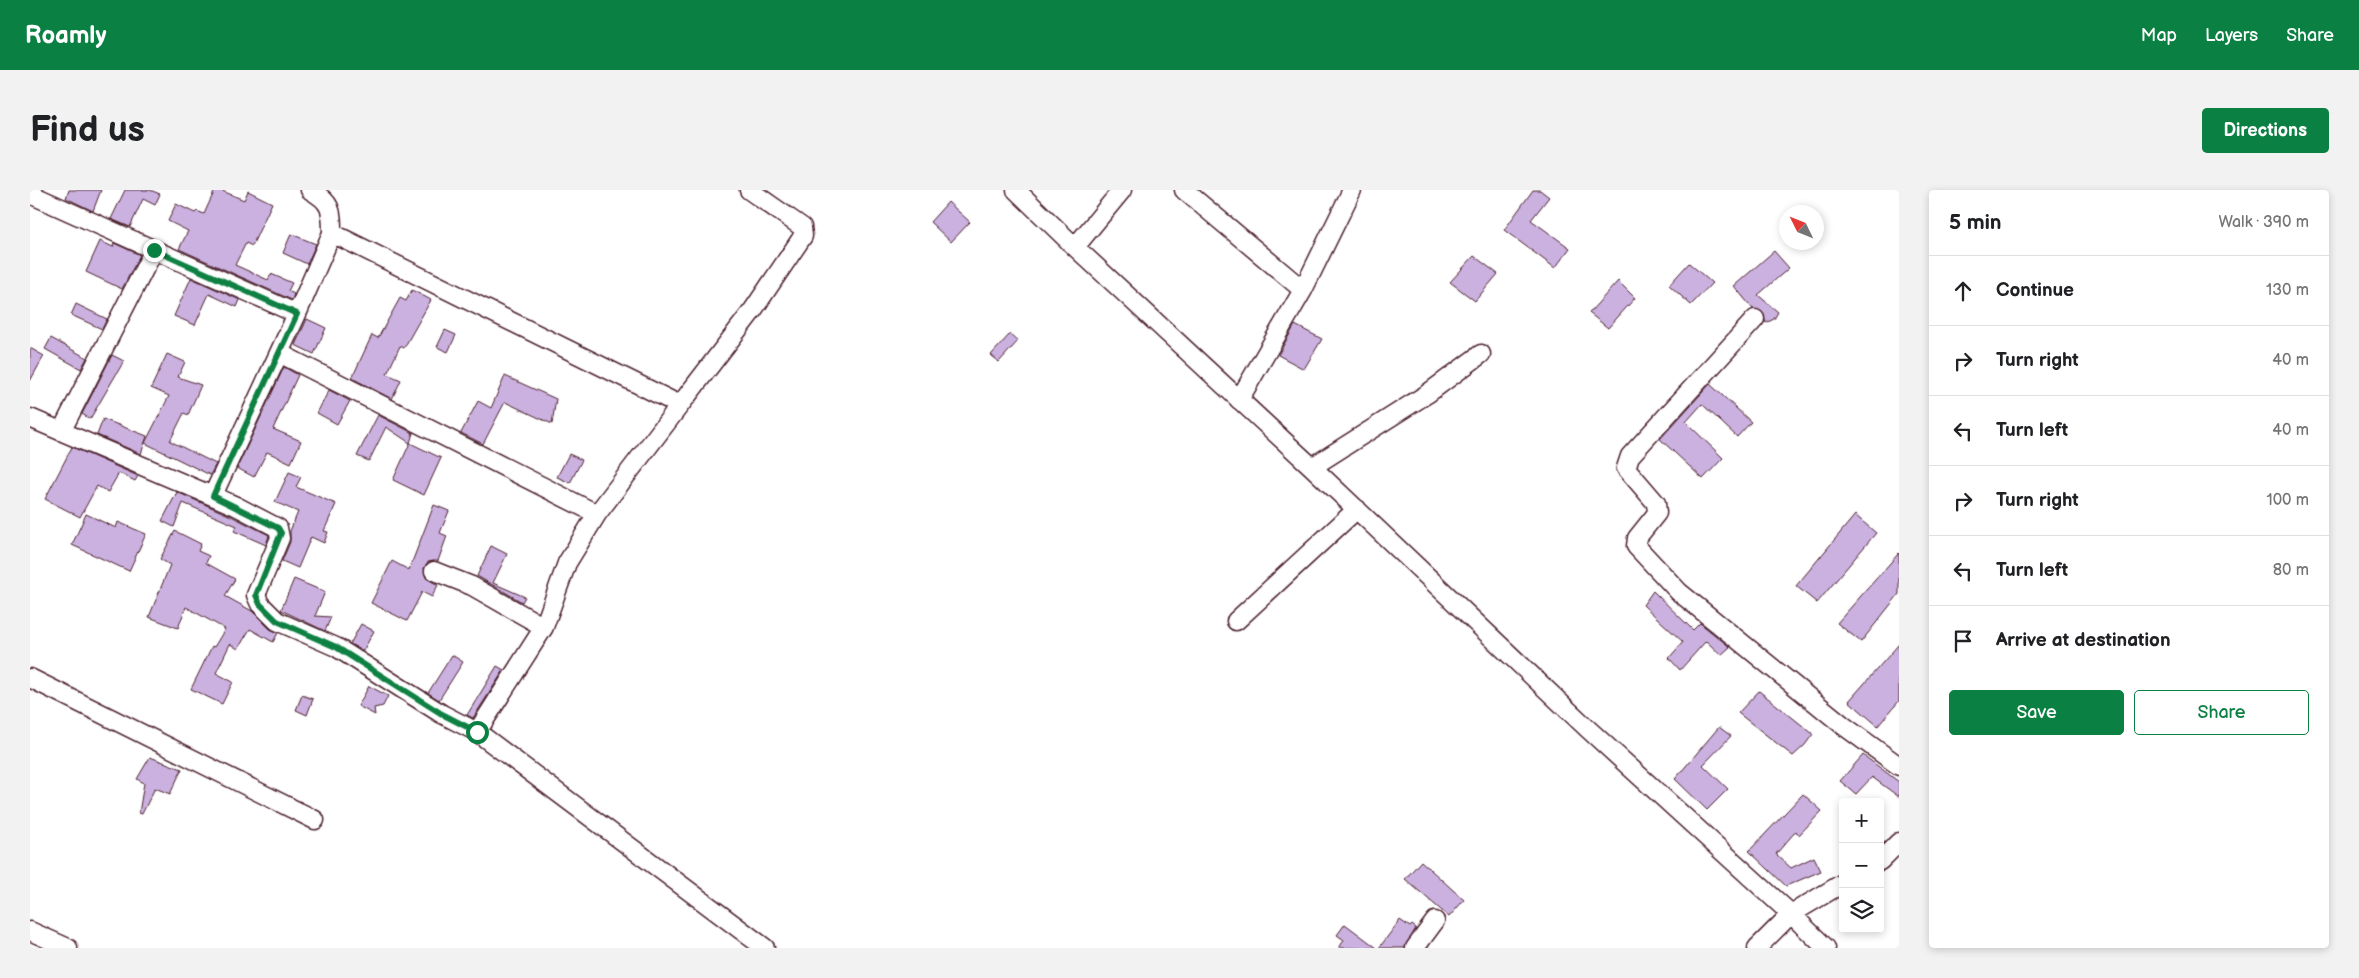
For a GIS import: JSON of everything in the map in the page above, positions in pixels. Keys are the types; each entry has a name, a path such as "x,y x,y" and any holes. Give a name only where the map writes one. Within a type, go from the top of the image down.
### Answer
{"street":[{"path":"213,496 297,314 332,232 329,205 324,198 310,190"},
{"path":"477,732 544,627 567,563 597,514 753,310 800,243 803,236 802,227 749,190"},
{"path":"1016,190 1357,509 1588,729 1826,948"},
{"path":"1075,247 1122,190"},
{"path":"1184,190 1303,290"},
{"path":"1239,400 1303,290 1352,190"},
{"path":"30,194 297,314"},
{"path":"332,232 680,405"},
{"path":"62,430 154,250"},
{"path":"1755,319 1630,456 1626,468 1656,503 1657,513 1637,538 1636,546 1686,598 1844,726 1899,766"},
{"path":"279,353 597,514"},
{"path":"1312,467 1428,394 1482,354"},
{"path":"30,418 62,430 213,496 278,528 280,538 256,595 260,604 277,621 336,647 442,714 477,732 765,948"},
{"path":"1236,621 1357,509"},
{"path":"434,571 472,586 544,627"},
{"path":"30,678 315,820"},
{"path":"1884,857 1899,842"},
{"path":"1757,948 1791,914 1839,885"},
{"path":"1415,948 1435,921"},
{"path":"30,930 68,948"}],"building":[{"path":"69,190 101,190 93,211 66,198"},
{"path":"125,190 150,190 160,194 155,205 143,199 130,227 111,219"},
{"path":"215,190 220,190 244,200 248,191 272,203 252,246 246,243 235,265 268,280 271,274 292,283 288,291 294,294 292,300 179,249 188,231 168,221 176,204 195,213 197,211 204,214"},
{"path":"1533,190 1540,190 1549,197 1531,220 1570,248 1555,268 1504,230"},
{"path":"948,202 970,222 951,242 930,222"},
{"path":"291,234 316,244 307,264 283,253"},
{"path":"100,241 113,247 114,243 140,255 122,289 86,272"},
{"path":"1774,251 1789,268 1758,295 1778,312 1774,319 1766,323 1762,312 1753,309 1734,286"},
{"path":"1474,256 1498,274 1475,301 1450,282"},
{"path":"1689,263 1712,283 1691,305 1669,285"},
{"path":"191,278 240,300 237,307 209,294 195,325 174,316"},
{"path":"1618,281 1635,298 1608,328 1589,313"},
{"path":"412,290 431,300 404,348 400,346 387,374 401,380 392,399 352,378 372,335 378,338 400,298 406,301"},
{"path":"76,304 107,319 102,329 71,315"},
{"path":"307,319 326,328 314,354 295,345"},
{"path":"1295,325 1322,339 1304,369 1278,355"},
{"path":"445,330 456,335 448,352 437,347"},
{"path":"1010,334 1018,341 999,362 991,355"},
{"path":"51,338 87,358 81,369 45,349"},
{"path":"30,348 44,356 30,381"},
{"path":"167,354 185,362 178,377 201,385 188,415 184,413 170,441 216,464 210,475 145,443 169,396 151,388"},
{"path":"112,355 124,361 90,419 82,414"},
{"path":"284,367 298,375 273,429 301,441 291,463 267,452 254,477 237,468"},
{"path":"505,376 556,399 552,424 505,402 483,444 461,433 478,401 491,408"},
{"path":"1710,384 1751,422 1737,437 1702,404 1686,422 1723,458 1703,479 1660,439"},
{"path":"329,390 350,401 337,424 317,413"},
{"path":"378,415 413,433 410,443 386,427 369,461 357,456"},
{"path":"103,419 147,436 141,454 97,435"},
{"path":"410,443 441,458 424,495 393,480"},
{"path":"72,447 138,476 135,481 119,473 108,492 97,486 80,517 45,499"},
{"path":"569,454 582,460 570,483 557,477"},
{"path":"289,472 301,477 296,487 336,504 324,531 328,532 324,543 311,537 298,568 282,561 290,542 290,531 298,512 275,502"},
{"path":"177,492 269,535 266,545 234,531 237,526 183,503 174,527 162,521"},
{"path":"434,505 449,511 440,533 447,536 438,561 428,562 424,568 426,578 438,585 432,597 422,592 407,621 371,603 392,561 409,570"},
{"path":"86,514 116,528 118,522 146,534 129,571 72,545"},
{"path":"1855,515 1876,533 1817,603 1796,586"},
{"path":"175,531 201,544 198,551 209,556 206,563 235,579 225,596 252,611 270,629 278,633 273,642 250,629 238,649 230,644 216,673 233,682 222,704 191,689 212,646 214,647 225,629 186,607 178,628 149,617 170,565 160,559"},
{"path":"491,546 507,554 493,583 525,597 522,602 477,576"},
{"path":"1899,553 1899,594 1861,642 1837,623"},
{"path":"294,579 325,592 315,616 331,617 325,631 281,610"},
{"path":"1653,591 1693,630 1700,623 1730,647 1721,655 1706,641 1680,670 1669,658 1683,642 1643,605"},
{"path":"361,624 374,631 363,651 350,644"},
{"path":"1899,644 1899,701 1878,726 1849,701"},
{"path":"452,655 463,662 439,700 428,693"},
{"path":"497,666 504,670 473,718 467,715"},
{"path":"369,686 388,696 383,706 374,708 375,715 358,706"},
{"path":"1759,691 1813,734 1793,756 1738,713"},
{"path":"302,695 313,699 307,715 296,710"},
{"path":"1719,727 1731,736 1703,765 1728,789 1707,810 1675,779"},
{"path":"1863,755 1899,782 1899,797 1872,777 1856,794 1840,781"},
{"path":"150,757 182,769 170,794 155,788 142,814 139,813 144,783 137,779"},
{"path":"1803,794 1822,811 1799,835 1796,831 1776,854 1791,868 1814,857 1821,871 1786,886 1749,851"},
{"path":"1421,861 1464,900 1449,917 1405,879"},
{"path":"1400,920 1410,927 1412,925 1416,928 1405,948 1379,948"},
{"path":"1345,924 1377,948 1339,948 1344,940 1337,935"}],"route":[{"path":"154,250 297,314 213,496 278,528 281,533 256,595 257,600 277,621 336,647 442,714 477,732"}]}
